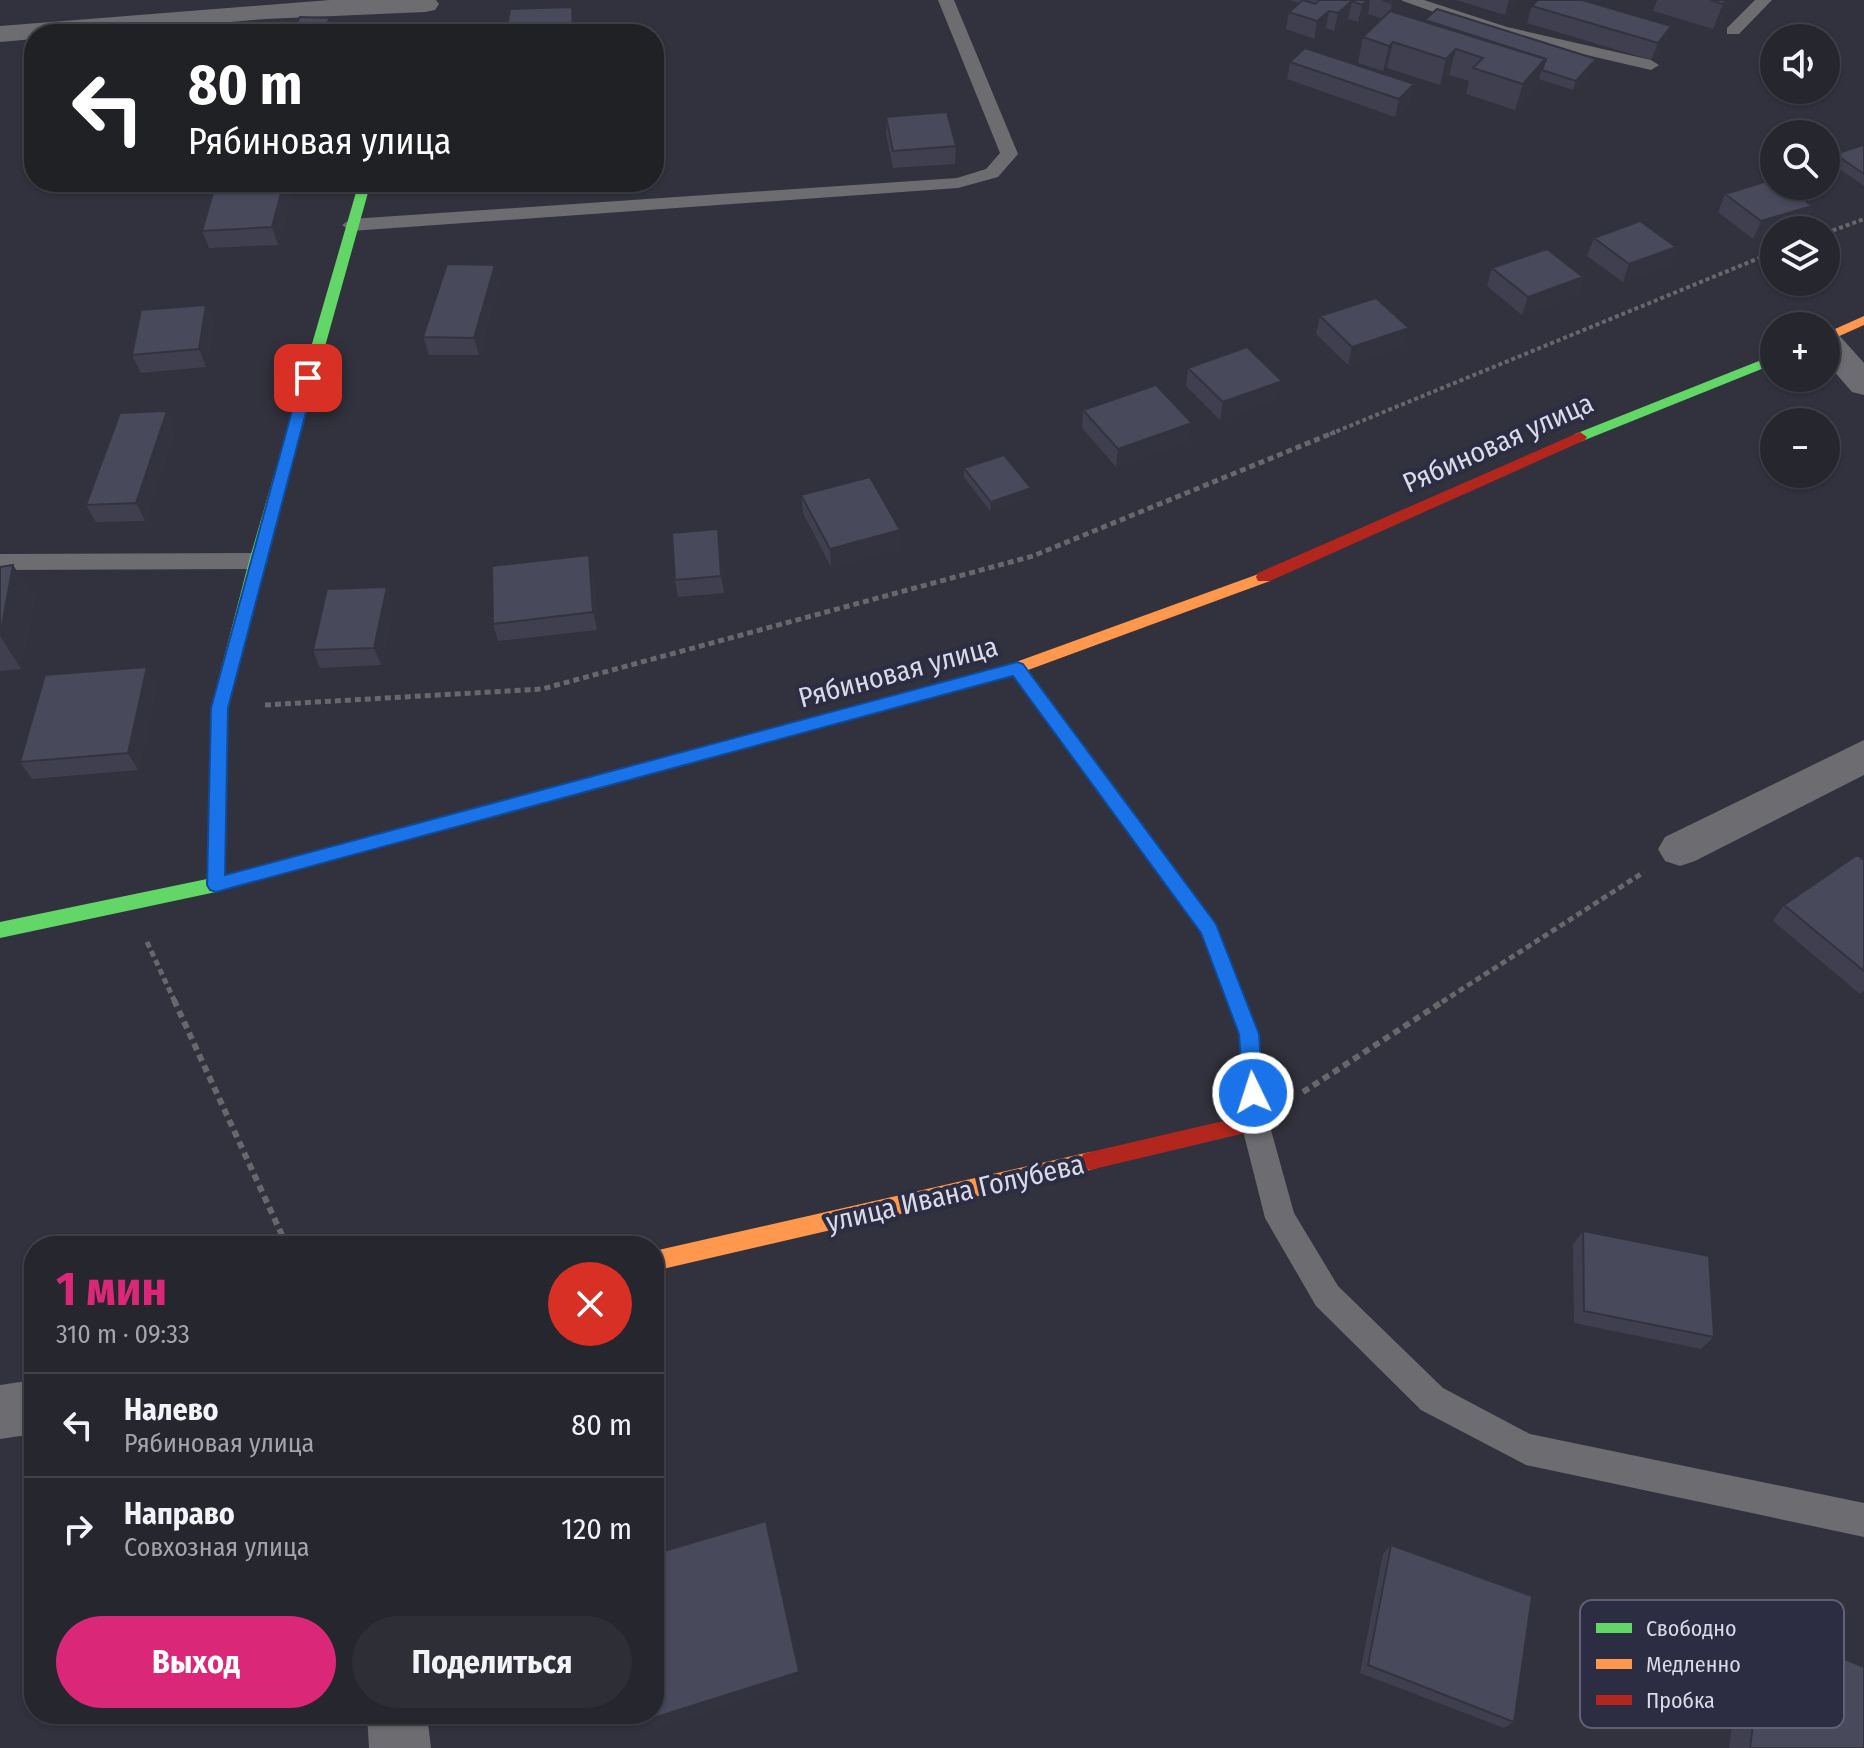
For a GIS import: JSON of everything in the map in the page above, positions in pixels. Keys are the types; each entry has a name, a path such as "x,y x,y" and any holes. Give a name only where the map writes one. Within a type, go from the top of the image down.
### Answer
{"street":[{"path":"115,24 426,2 418,24"},
{"path":"0,34 24,32"},
{"path":"216,885 219,708 257,561 362,192"},
{"path":"1840,332 1864,320"},
{"path":"1840,356 1864,384"},
{"name":"Рябиновая улица","path":"0,930 216,885 1017,668 1250,583 1608,425 1760,365"},
{"path":"1017,668 1209,929 1249,1034 1255,1123"},
{"path":"1680,849 1864,756"},
{"name":"улица Ивана Голубева","path":"664,1259 1255,1123"},
{"path":"0,1412 24,1408"},
{"path":"398,1724 400,1748"}],"lane":[{"path":"351,225 958,183 992,173 1009,154 946,0"},
{"path":"1408,0 1502,31 1651,65"},
{"path":"1733,31 1764,0"},
{"path":"0,562 257,561"},
{"path":"1255,1123 1280,1218 1327,1296 1432,1399 1526,1449 1864,1520"}],"path":[{"path":"1840,228 1864,219"},
{"path":"219,708 542,689 1033,556 1760,258"},
{"path":"1255,1123 1680,849"},
{"path":"130,905 282,1236"}],"building":[{"path":"1303,0 1315,4 1320,0 1367,0 1362,5 1352,1 1338,13 1329,11 1317,21 1289,12"},
{"path":"1538,0 1582,0 1671,26 1658,43 1532,6"},
{"path":"572,7 573,24 508,24 510,9"},
{"path":"1437,9 1596,59 1576,81 1542,70 1546,59 1425,20"},
{"path":"1390,11 1545,59 1523,84 1473,68 1483,58 1456,49 1446,59 1393,42 1389,46 1363,37"},
{"path":"300,17 330,18 327,24 296,24"},
{"path":"1305,48 1414,84 1399,99 1290,62"},
{"path":"947,112 956,146 893,151 886,117"},
{"path":"1863,145 1864,174 1840,157 1840,152"},
{"path":"1760,183 1760,200 1804,200 1812,206 1778,216 1760,216 1760,220 1725,194"},
{"path":"213,192 281,192 272,227 202,231"},
{"path":"1640,221 1676,247 1629,264 1594,238"},
{"path":"1547,249 1583,277 1528,297 1492,268"},
{"path":"447,264 495,265 474,338 423,337"},
{"path":"1376,298 1409,328 1352,347 1320,316"},
{"path":"206,305 199,349 132,355 141,310"},
{"path":"1247,347 1282,381 1223,402 1188,368"},
{"path":"1156,385 1192,423 1118,449 1083,410"},
{"path":"167,411 136,503 86,505 120,413"},
{"path":"1004,455 1031,488 991,502 964,468"},
{"path":"870,477 900,530 830,549 801,495"},
{"path":"718,529 721,576 675,580 672,533"},
{"path":"589,555 593,612 493,624 492,566"},
{"path":"13,565 0,636 0,567"},
{"path":"387,587 374,648 313,650 327,589"},
{"path":"147,667 128,753 20,762 45,675"},
{"path":"1857,855 1864,860 1864,971 1784,905"},
{"path":"1583,1231 1709,1256 1714,1337 1584,1311"},
{"path":"766,1521 799,1672 664,1715 664,1551"},
{"path":"1391,1545 1532,1596 1514,1722 1368,1665"},
{"path":"1844,1659 1864,1667 1864,1748 1750,1748 1753,1728 1844,1728"}],"traffic: fast":[{"path":"216,885 219,708 257,561 362,192"},
{"path":"1580,437 1760,365"},
{"path":"0,930 216,885 642,770"}],"traffic: slow":[{"path":"1840,331 1864,320"},
{"path":"642,770 1017,668 1264,577"},
{"path":"1017,668 1209,929 1235,998"},
{"path":"664,1259 1090,1161"}],"traffic: jam":[{"path":"1264,577 1580,437"},
{"path":"1090,1161 1255,1123 1249,1034 1235,998"}],"route":[{"path":"308,378 219,708 216,885 1017,668 1209,929 1249,1034 1253,1093"}]}
